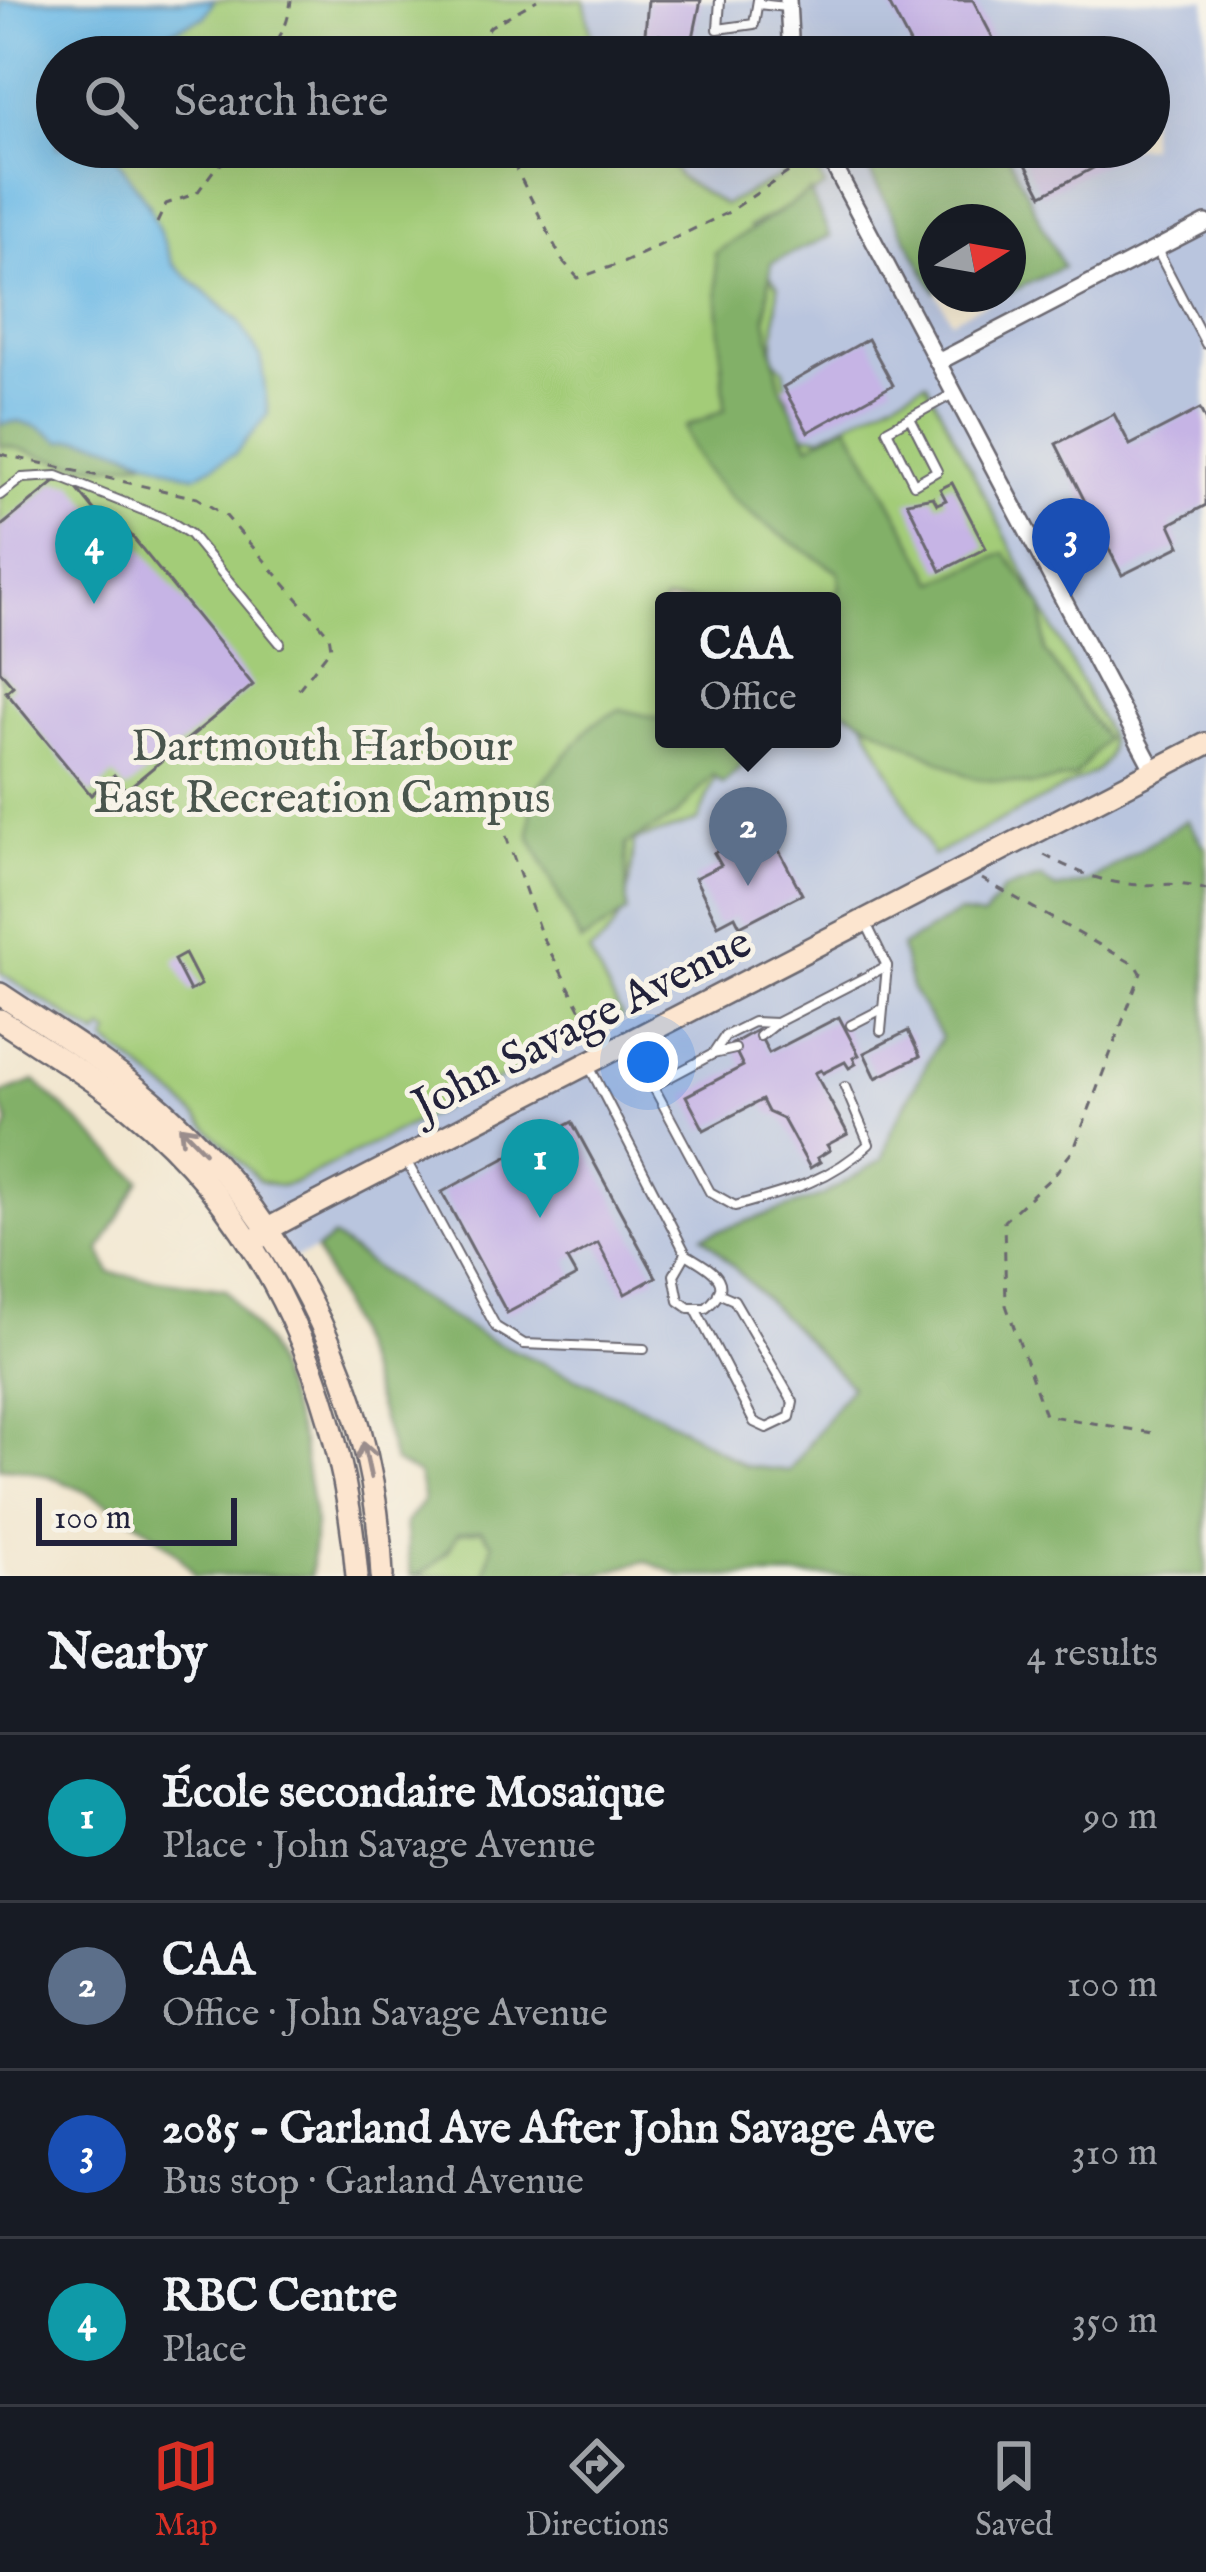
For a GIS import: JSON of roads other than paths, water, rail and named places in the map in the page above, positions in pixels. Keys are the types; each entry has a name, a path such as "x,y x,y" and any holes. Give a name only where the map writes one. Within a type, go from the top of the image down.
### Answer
{"main road":[{"name":"John Savage Avenue","path":"260,1237 405,1157 1206,744"},
{"path":"0,994 55,1043"},
{"path":"0,1020 55,1043 161,1109 219,1167 260,1237 313,1305 346,1386 369,1464 382,1576"},
{"path":"260,1237 333,1425 351,1508 357,1576"}],"street":[{"path":"788,4 790,36"},
{"path":"833,168 1154,771"},
{"path":"938,362 1206,224"}],"lane":[{"path":"720,0 718,29 754,24 758,2 788,4"},
{"path":"1156,249 1206,344"},
{"path":"910,418 937,471 914,484 886,430 954,393"},
{"path":"0,496 22,478 57,476 168,520 190,534 280,643"},
{"path":"865,919 887,966 881,1031"},
{"path":"760,1036 776,1023 887,966"},
{"path":"851,1025 884,1008"},
{"path":"713,1054 725,1036 753,1022 776,1023"},
{"path":"630,1042 710,1192 735,1206 801,1189 845,1166 869,1144 844,1087"},
{"path":"652,1086 713,1054 735,1049"},
{"path":"596,1059 686,1254 714,1269 719,1279 718,1293 706,1308 696,1310"},
{"path":"405,1157 496,1327 524,1344 644,1349"},
{"path":"686,1254 674,1275 674,1289 680,1301 696,1310 754,1422 767,1428 790,1418 793,1402 734,1300 718,1293"}],"water":[{"path":"0,0 214,0 204,17 159,36 36,36 36,168 123,168 148,204 173,264 239,322 261,358 268,414 235,454 195,476 110,445 62,441 19,421 0,424"}],"place":[{"name":"2085 - Garland Ave After John Savage Ave","path":"1071,597"},
{"name":"RBC Centre","path":"94,604"},
{"name":"CAA","path":"748,886"},
{"name":"École secondaire Mosaïque","path":"540,1218"}],"park label":[{"name":"Dartmouth Harbour East Recreation Campus","path":"322,770"}]}
